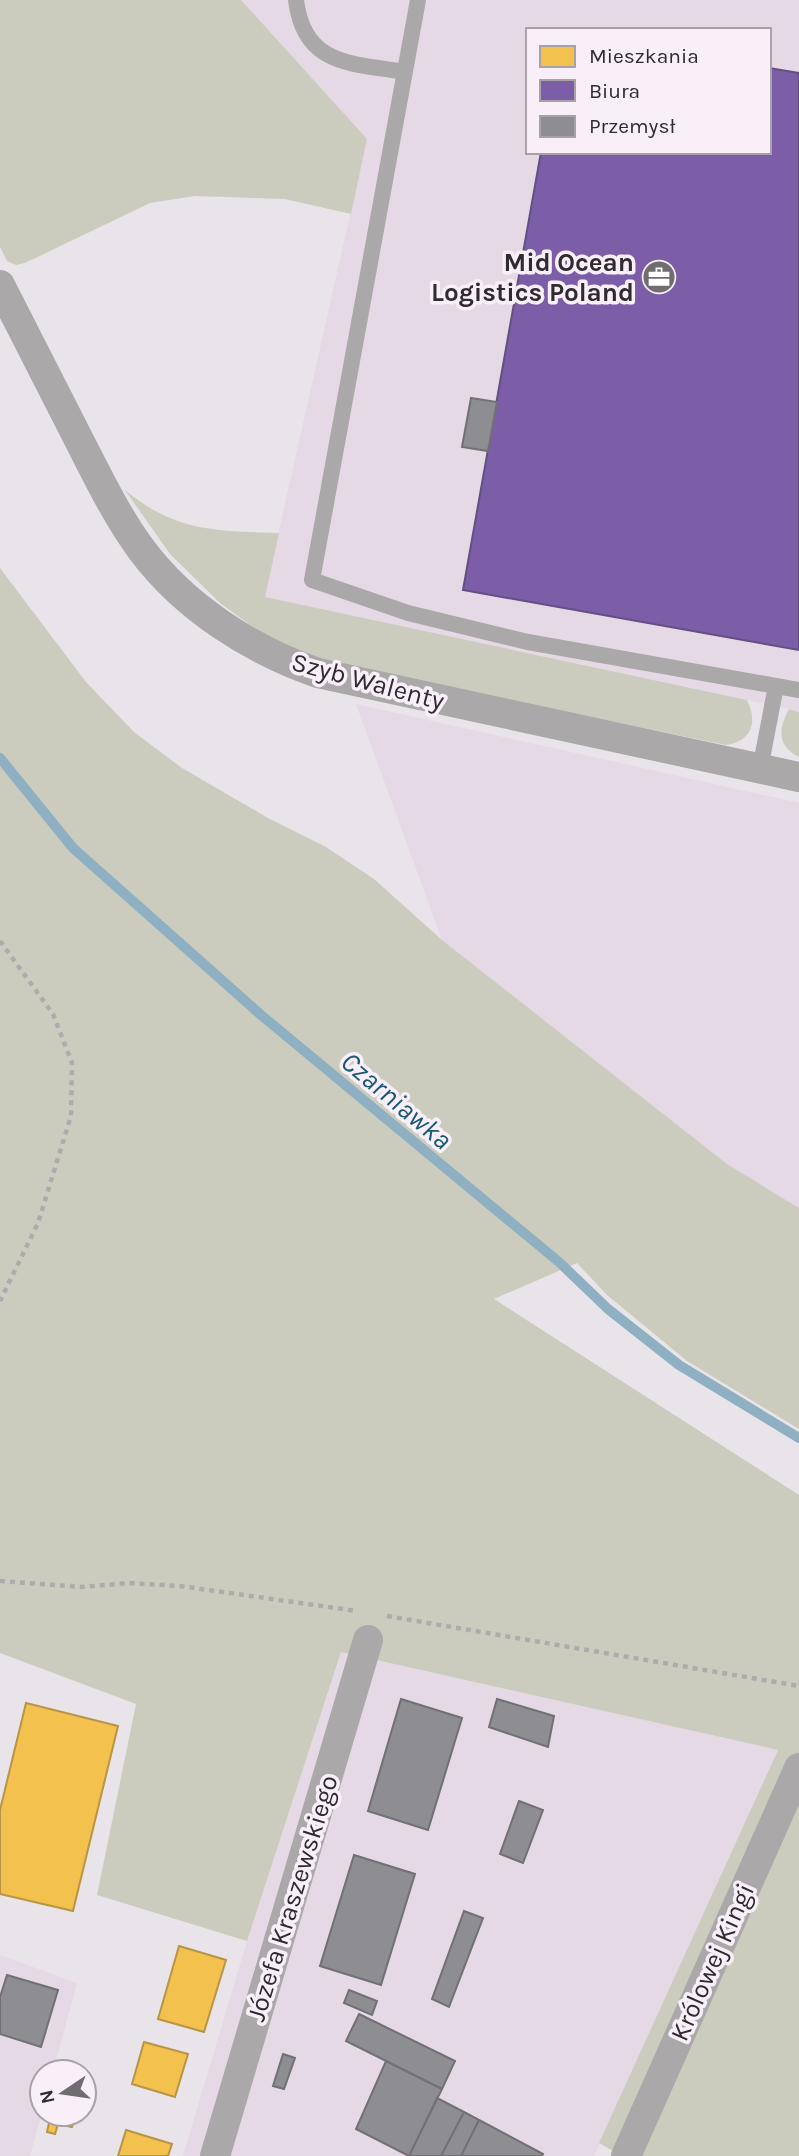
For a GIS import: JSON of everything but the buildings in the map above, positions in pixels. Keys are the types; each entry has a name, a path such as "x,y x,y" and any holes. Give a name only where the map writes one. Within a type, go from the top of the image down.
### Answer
{"street":[{"name":"Szyb Walenty","path":"0,285 97,475 141,549 182,593 227,628 290,663 318,673 799,777"},
{"name":"Józefa Kraszewskiego","path":"215,2156 370,1622"},
{"name":"Królowej Kingi","path":"626,2156 799,1768"}],"lane":[{"path":"296,0 299,19 310,41 328,56 351,63 405,72"},
{"path":"418,0 312,580 408,613 528,642 799,690"},
{"path":"760,769 776,686"}],"path":[{"path":"0,941 53,1014 72,1063 71,1116 38,1223 0,1301"},
{"path":"0,1581 82,1587 129,1583 180,1586 370,1622 799,1686"}],"shaded area":[{"path":"0,0 241,0 367,139 351,214 285,199 195,196 150,203 25,263 16,265 7,261 0,247"},
{"name":"Mid Ocean Logistics Poland","path":"241,0 799,0 799,711 264,597 367,140"},
{"path":"125,490 143,504 179,522 216,530 279,533 265,597 747,700 752,716 750,729 742,739 726,745 329,663 293,651 257,630 220,603 170,554"},
{"path":"0,568 86,682 134,732 182,768 268,818 326,847 374,879 442,940 727,1164 799,1208 799,1429 687,1361 607,1295 577,1263 494,1299 799,1495 799,2156 622,2156 599,2143 778,1750 341,1652 247,1941 97,1895 136,1704 0,1653"},
{"path":"356,704 799,803 799,1209 727,1164 442,940"},
{"path":"789,709 799,712 799,757 783,742 783,723"},
{"path":"341,1652 778,1750 594,2156 183,2156 247,1941"},
{"path":"0,1955 77,1983 57,2058 28,2058 28,2128 38,2128 30,2156 0,2156"}],"waterway":[{"name":"Czarniawka","path":"0,758 73,848 261,1015 559,1262 608,1309 679,1365 799,1438"}],"place":[{"name":"Mid Ocean Logistics Poland","path":"659,277"}]}
